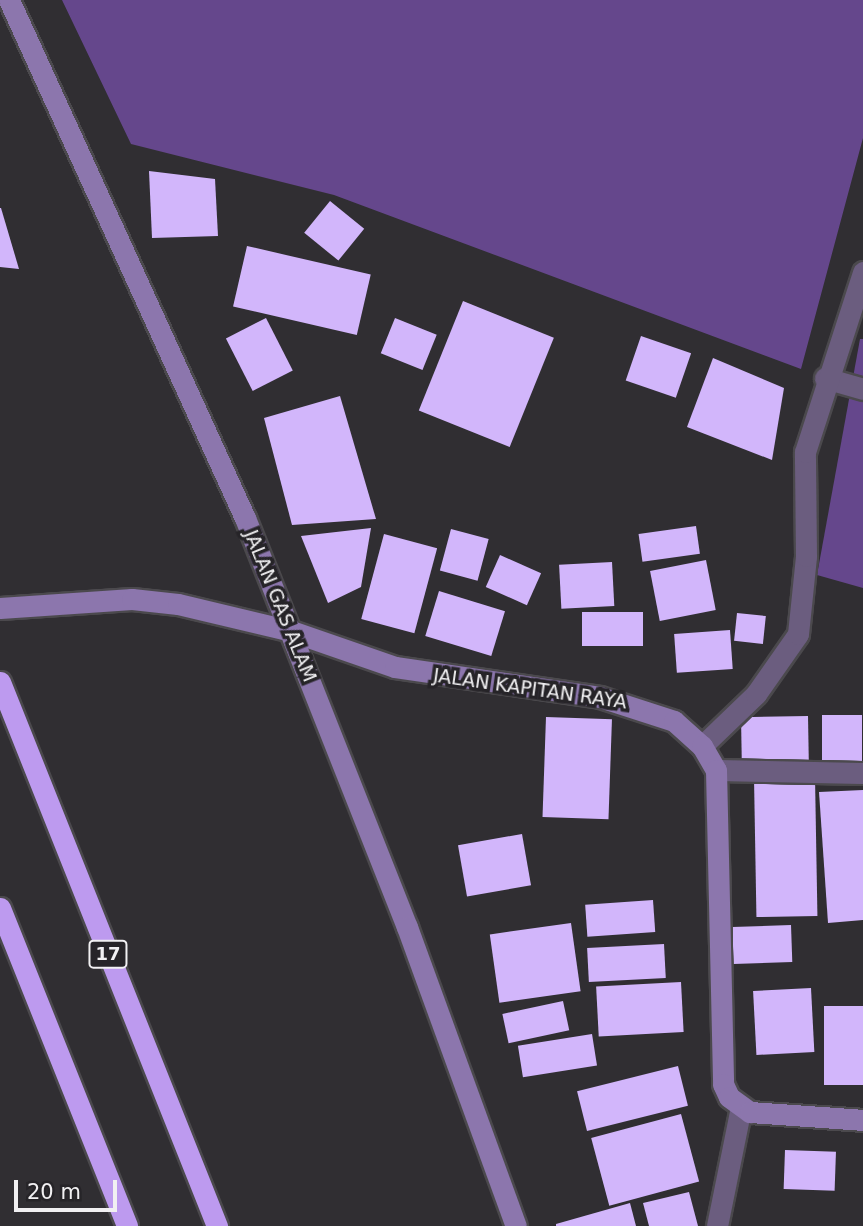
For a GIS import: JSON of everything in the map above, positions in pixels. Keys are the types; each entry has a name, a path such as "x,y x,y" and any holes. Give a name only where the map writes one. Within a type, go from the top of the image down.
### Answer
{"highway":[{"name":"17","path":"0,682 217,1226"},
{"path":"0,908 127,1226"}],"street":[{"name":"JALAN GAS ALAM","path":"9,0 204,425 291,631 516,1226"},
{"path":"702,746 756,694 798,634 806,556 805,452 825,378 863,272"},
{"path":"825,378 863,389"},
{"name":"JALAN KAPITAN RAYA","path":"0,608 132,599 178,604 291,631 415,672 636,705 674,721 702,746 716,770 719,1058 723,1084 741,1107"},
{"path":"716,770 863,773"},
{"path":"718,1226 741,1107 768,1116 863,1120"}],"shaded area":[{"path":"62,0 863,0 863,138 801,369 334,195 131,144"},
{"path":"860,339 863,339 863,588 817,575"}],"building":[{"path":"149,171 215,179 218,236 152,238"},
{"path":"330,201 364,229 338,261 304,233"},
{"path":"1,208 19,269 0,267"},
{"path":"247,246 371,275 357,335 233,306"},
{"path":"463,301 554,338 510,447 419,410"},
{"path":"266,318 293,371 253,391 226,338"},
{"path":"395,318 437,335 422,370 381,353"},
{"path":"641,336 691,353 676,398 626,380"},
{"path":"713,358 784,388 772,460 687,427"},
{"path":"340,396 376,519 292,525 264,418"},
{"path":"696,526 700,554 642,562 639,534"},
{"path":"371,528 361,587 328,603 301,536"},
{"path":"451,529 489,539 478,581 440,571"},
{"path":"384,534 437,548 414,633 361,619"},
{"path":"500,555 541,573 527,605 486,587"},
{"path":"706,560 716,610 660,621 650,571"},
{"path":"612,562 614,606 561,609 559,565"},
{"path":"439,591 505,611 491,656 425,636"},
{"path":"582,612 643,612 643,646 582,646"},
{"path":"737,613 766,616 763,644 734,641"},
{"path":"730,630 733,669 677,673 674,634"},
{"path":"822,715 862,715 862,763 822,763"},
{"path":"808,716 809,760 742,761 741,717"},
{"path":"546,717 612,719 608,819 543,817"},
{"path":"815,777 817,916 756,917 754,778"},
{"path":"863,790 863,920 828,923 819,792"},
{"path":"522,834 531,885 467,896 458,845"},
{"path":"653,900 655,932 587,937 585,905"},
{"path":"571,923 581,991 499,1003 490,934"},
{"path":"791,925 792,962 733,964 732,927"},
{"path":"664,944 666,978 589,982 587,948"},
{"path":"681,982 684,1032 599,1036 596,986"},
{"path":"811,988 814,1052 756,1055 753,991"},
{"path":"563,1001 569,1030 509,1043 502,1014"},
{"path":"824,1006 863,1006 863,1085 824,1085"},
{"path":"592,1034 597,1066 523,1077 518,1046"},
{"path":"678,1066 688,1106 587,1131 577,1091"},
{"path":"681,1114 699,1182 609,1206 591,1138"},
{"path":"785,1150 836,1152 835,1191 784,1189"},
{"path":"689,1192 698,1226 649,1226 643,1203"},
{"path":"630,1203 636,1226 556,1226 556,1224"}]}
